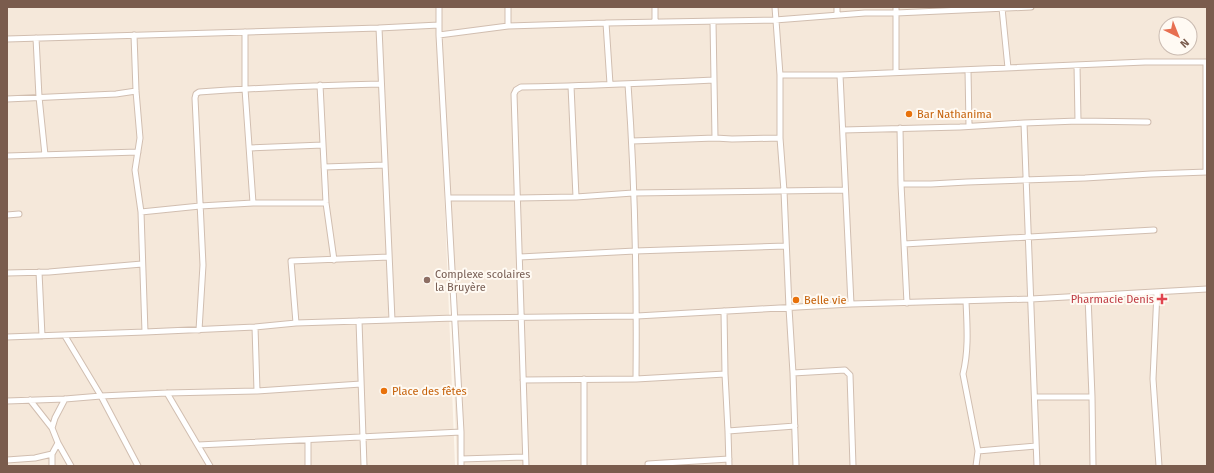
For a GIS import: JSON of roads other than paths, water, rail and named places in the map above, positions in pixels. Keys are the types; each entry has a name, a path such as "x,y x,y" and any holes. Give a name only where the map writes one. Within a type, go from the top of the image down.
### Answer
{"street":[{"path":"439,7 439,35 462,466"},
{"path":"508,7 508,26"},
{"path":"655,7 655,22"},
{"path":"775,7 780,75 780,138 793,373 796,466"},
{"path":"837,7 838,15"},
{"path":"439,35 508,26 775,20 896,10 1031,7"},
{"path":"1002,8 1008,68"},
{"path":"896,10 896,72"},
{"path":"713,22 715,138"},
{"path":"606,23 610,84"},
{"path":"7,39 379,28 439,24"},
{"path":"379,28 392,320"},
{"path":"245,32 245,89 254,203"},
{"path":"134,35 136,91 140,138 135,170 141,212 145,332"},
{"path":"36,38 44,155"},
{"path":"780,75 840,75 1145,62 1206,62 1207,172 901,184"},
{"path":"1077,65 1078,121"},
{"path":"968,70 969,126"},
{"path":"840,75 851,304"},
{"path":"526,466 514,94 516,90 521,87 714,80"},
{"path":"199,330 203,265 196,94 199,92 245,89 320,85 381,84"},
{"path":"628,84 632,141 637,316 636,379"},
{"path":"320,85 326,203 334,260"},
{"path":"571,86 576,197"},
{"path":"7,99 116,94 136,91"},
{"path":"843,130 1078,121 1148,122"},
{"path":"1024,123 1037,466"},
{"path":"900,128 901,184 907,303"},
{"path":"632,141 715,138 780,138"},
{"path":"250,148 323,145"},
{"path":"7,156 138,152"},
{"path":"324,167 385,165"},
{"path":"448,198 576,197 633,193 845,190"},
{"path":"141,212 200,206 254,203 326,203"},
{"path":"7,215 19,214"},
{"path":"904,244 1154,230"},
{"path":"520,257 635,251 786,246"},
{"path":"296,324 291,261 389,257"},
{"path":"7,272 39,272 142,264"},
{"path":"39,272 42,336"},
{"path":"7,338 392,320 637,316 851,304 1031,299 1207,289"},
{"path":"1157,292 1154,379 1159,466"},
{"path":"1088,296 1093,466"},
{"path":"966,301 967,340 966,362 963,374 978,451 976,466"},
{"path":"724,311 729,466"},
{"path":"359,322 364,466"},
{"path":"256,327 257,392"},
{"path":"64,336 101,396 138,466"},
{"path":"793,373 845,370 850,375 853,466"},
{"path":"523,380 636,379 725,374"},
{"path":"584,379 584,466"},
{"path":"7,401 167,393 257,392 361,384"},
{"path":"167,393 210,466"},
{"path":"1035,397 1092,397"},
{"path":"52,428 64,399"},
{"path":"30,400 52,428 58,443 71,466"},
{"path":"728,430 795,426"},
{"path":"198,445 461,432"},
{"path":"308,440 308,466"},
{"path":"52,466 52,454 58,443"},
{"path":"978,451 1036,446"},
{"path":"7,460 35,458 52,454"},
{"path":"461,459 526,457"},
{"path":"648,464 729,459"}],"place":[{"name":"Bar Nathanima","path":"909,114"},
{"name":"Complexe scolaires la Bruyère","path":"427,280"},
{"name":"Pharmacie Denis","path":"1162,299"},
{"name":"Belle vie","path":"796,300"},
{"name":"Place des fêtes","path":"384,391"}]}
